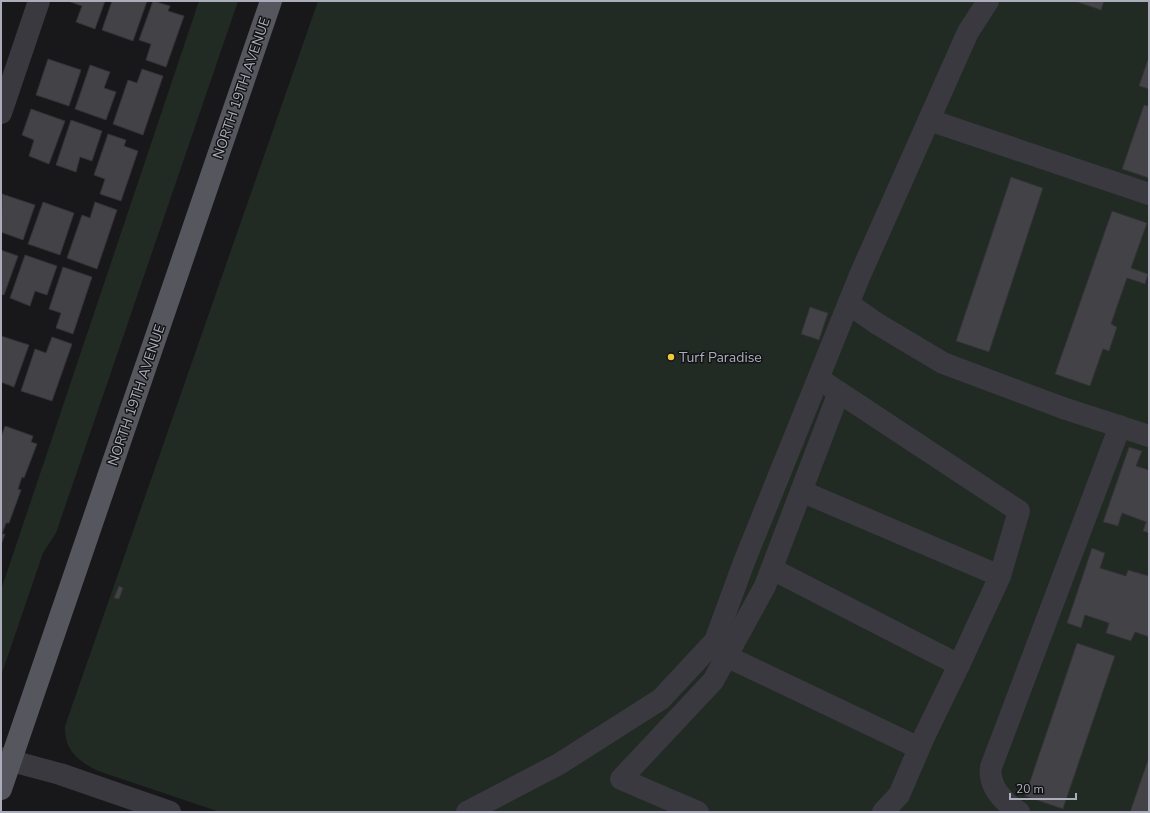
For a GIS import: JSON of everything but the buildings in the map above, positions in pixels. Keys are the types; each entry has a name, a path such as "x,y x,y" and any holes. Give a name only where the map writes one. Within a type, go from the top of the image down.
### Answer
{"main road":[{"name":"NORTH 19TH AVENUE","path":"1,789 6,759 271,1"}],"street":[{"path":"1,113 39,1"},
{"path":"967,1 968,32"},
{"path":"468,812 559,764 661,699 715,641 744,562 860,275 968,32 988,1"},
{"path":"929,120 1149,194"},
{"path":"849,304 943,363 1063,408 1149,436"},
{"path":"819,379 1019,511 1000,576 960,665 919,748 899,795 883,812"},
{"path":"698,812 621,779 713,681 765,586 839,392"},
{"path":"1019,812 1013,808 994,788 990,775 991,767 1120,426"},
{"path":"801,491 1000,576"},
{"path":"772,568 960,665"},
{"path":"726,656 919,748"},
{"path":"6,759 60,774 170,812"}],"shaded area":[{"path":"199,1 238,1 56,533 43,553 1,676 1,590"},
{"name":"Turf Paradise","path":"318,1 1149,1 1149,812 220,812 98,771 78,758 70,749 65,735 65,726"}],"place":[{"name":"Turf Paradise","path":"671,357"}]}
